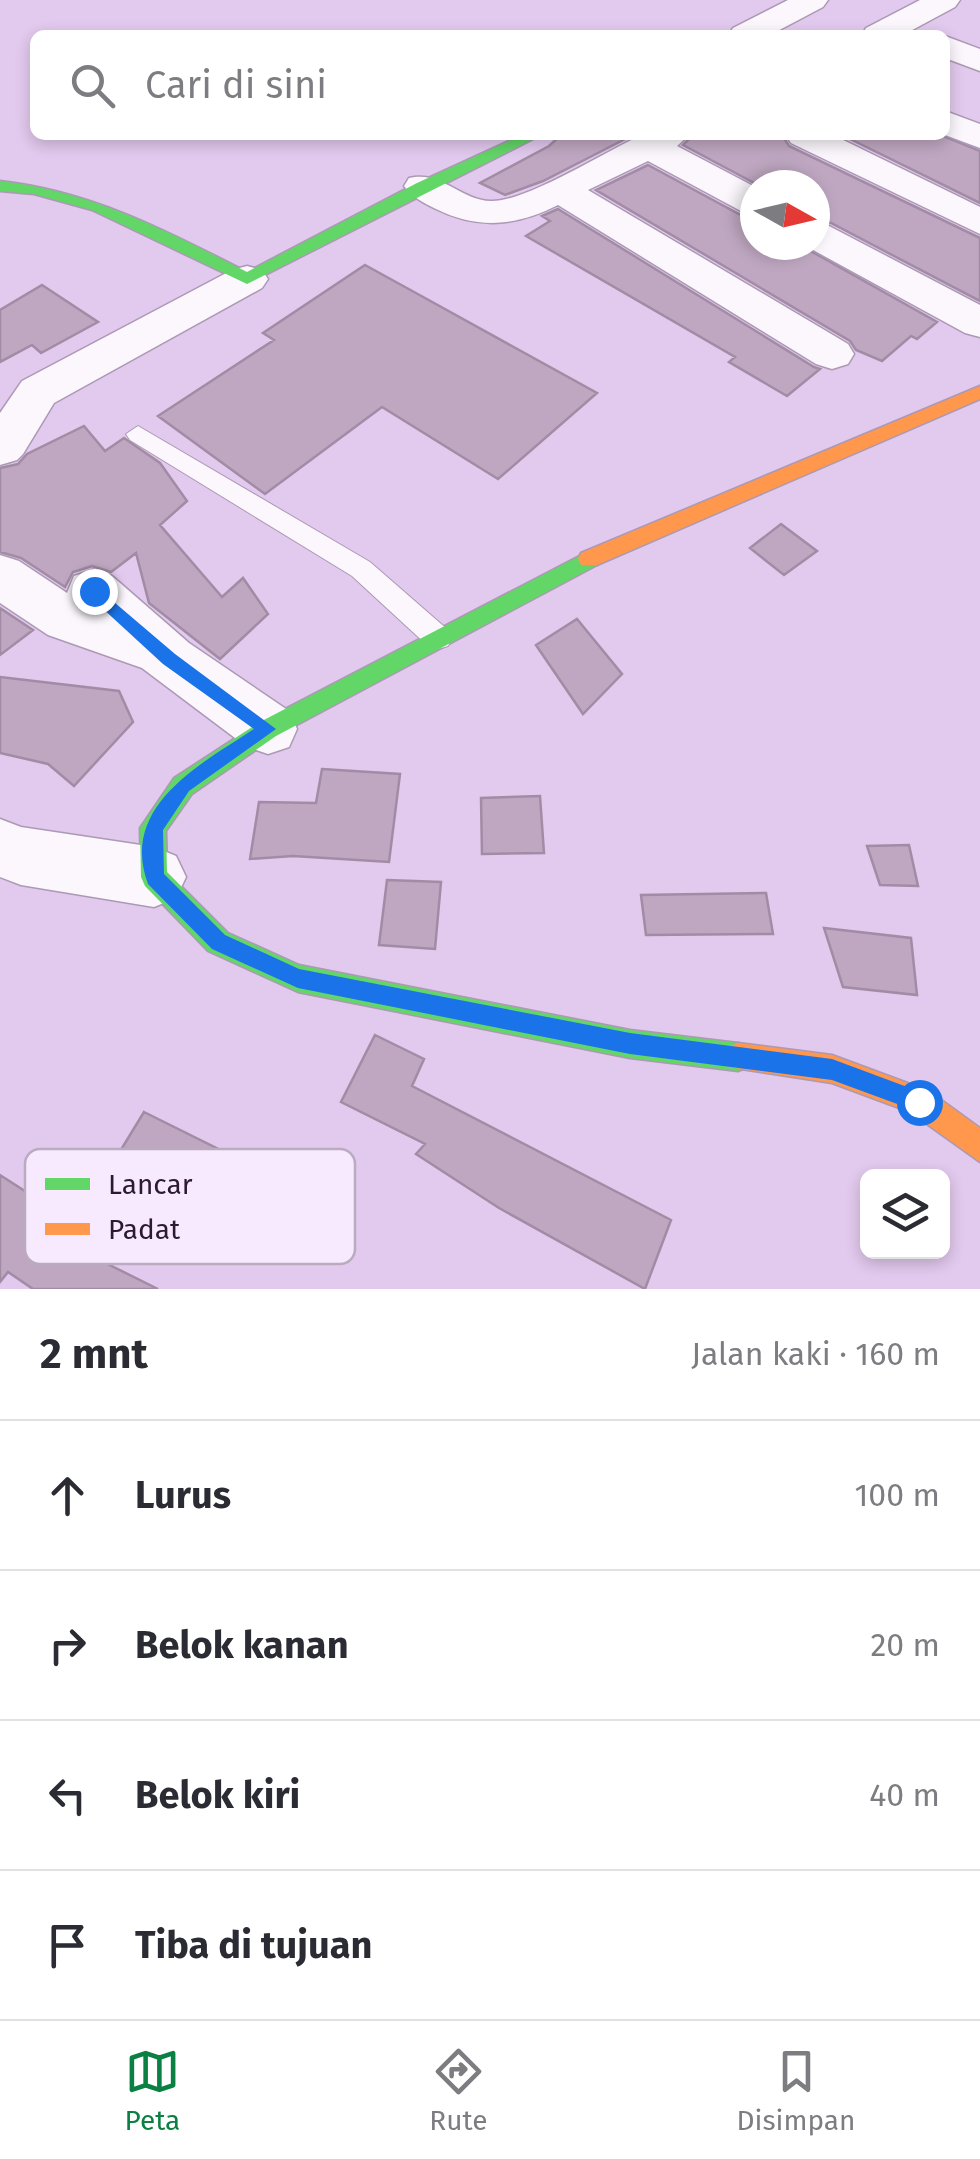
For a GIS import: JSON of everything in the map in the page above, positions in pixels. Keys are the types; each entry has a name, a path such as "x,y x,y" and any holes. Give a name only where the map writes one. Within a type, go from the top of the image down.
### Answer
{"street":[{"path":"755,30 812,0"},
{"path":"901,30 944,0"},
{"path":"950,48 980,61"},
{"path":"950,124 980,138"},
{"path":"0,448 13,436 27,403 38,392 423,186 523,140"},
{"path":"814,140 980,222"},
{"path":"423,186 458,206 498,216 659,141 740,193"},
{"path":"0,186 22,184 64,191 247,279"},
{"path":"560,190 832,354"},
{"path":"830,244 980,324"},
{"path":"154,877 154,828 183,786 268,729 584,562 980,392"},
{"path":"0,576 68,620 169,659"},
{"path":"94,591 169,659 268,729"},
{"path":"0,848 21,856 154,877 218,942 298,978 630,1044 832,1069 919,1102 980,1147"}],"lane":[{"path":"138,434 360,569 438,638"}],"building":[{"path":"950,139 980,151 980,203 852,140"},
{"path":"556,140 623,140 543,181 505,195 480,183"},
{"path":"688,140 785,140 789,146 980,238 980,301 830,223 830,170 740,170 740,175 683,145"},
{"path":"648,165 740,214 740,260 827,260 937,322 917,339 911,336 882,361 856,350 850,341 596,190"},
{"path":"558,209 820,369 787,396 729,362 735,357 526,236 550,221 542,216"},
{"path":"365,265 597,393 498,479 382,407 265,494 158,416 274,340 263,333"},
{"path":"42,285 98,322 41,353 32,345 0,362 0,310"},
{"path":"84,426 105,451 124,438 160,463 187,501 160,525 222,597 243,578 268,614 220,659 149,603 136,553 111,572 92,566 73,572 65,587 21,558 0,552 0,468 18,464 27,454"},
{"path":"781,524 817,551 784,575 750,548"},
{"path":"0,608 33,630 0,655"},
{"path":"577,619 622,674 583,714 536,645"},
{"path":"0,677 119,691 133,722 74,786 48,764 0,753"},
{"path":"322,769 400,774 389,862 293,856 250,859 259,802 316,803"},
{"path":"540,796 544,853 482,854 481,798"},
{"path":"909,845 918,886 880,885 867,846"},
{"path":"387,880 441,882 435,949 379,945"},
{"path":"766,893 773,934 646,935 641,895"},
{"path":"824,928 911,938 917,995 843,987"},
{"path":"375,1035 424,1059 412,1086 671,1220 645,1289 499,1208 416,1154 425,1144 341,1102"},
{"path":"144,1112 218,1149 124,1149"},
{"path":"0,1175 25,1191 25,1264 108,1264 158,1289 33,1289 8,1272 0,1282"}],"traffic: fast":[{"path":"0,186 34,190 97,207 247,279 423,186 523,140"},
{"path":"589,559 268,729 183,786 153,828 154,877 218,942 298,978 630,1044 738,1057"}],"traffic: slow":[{"path":"589,559 980,392"},
{"path":"738,1057 832,1069 919,1101 980,1147"}],"route":[{"path":"94,591 169,659 268,729 183,786 154,828 154,877 218,942 298,978 630,1044 832,1069 919,1102"}]}
